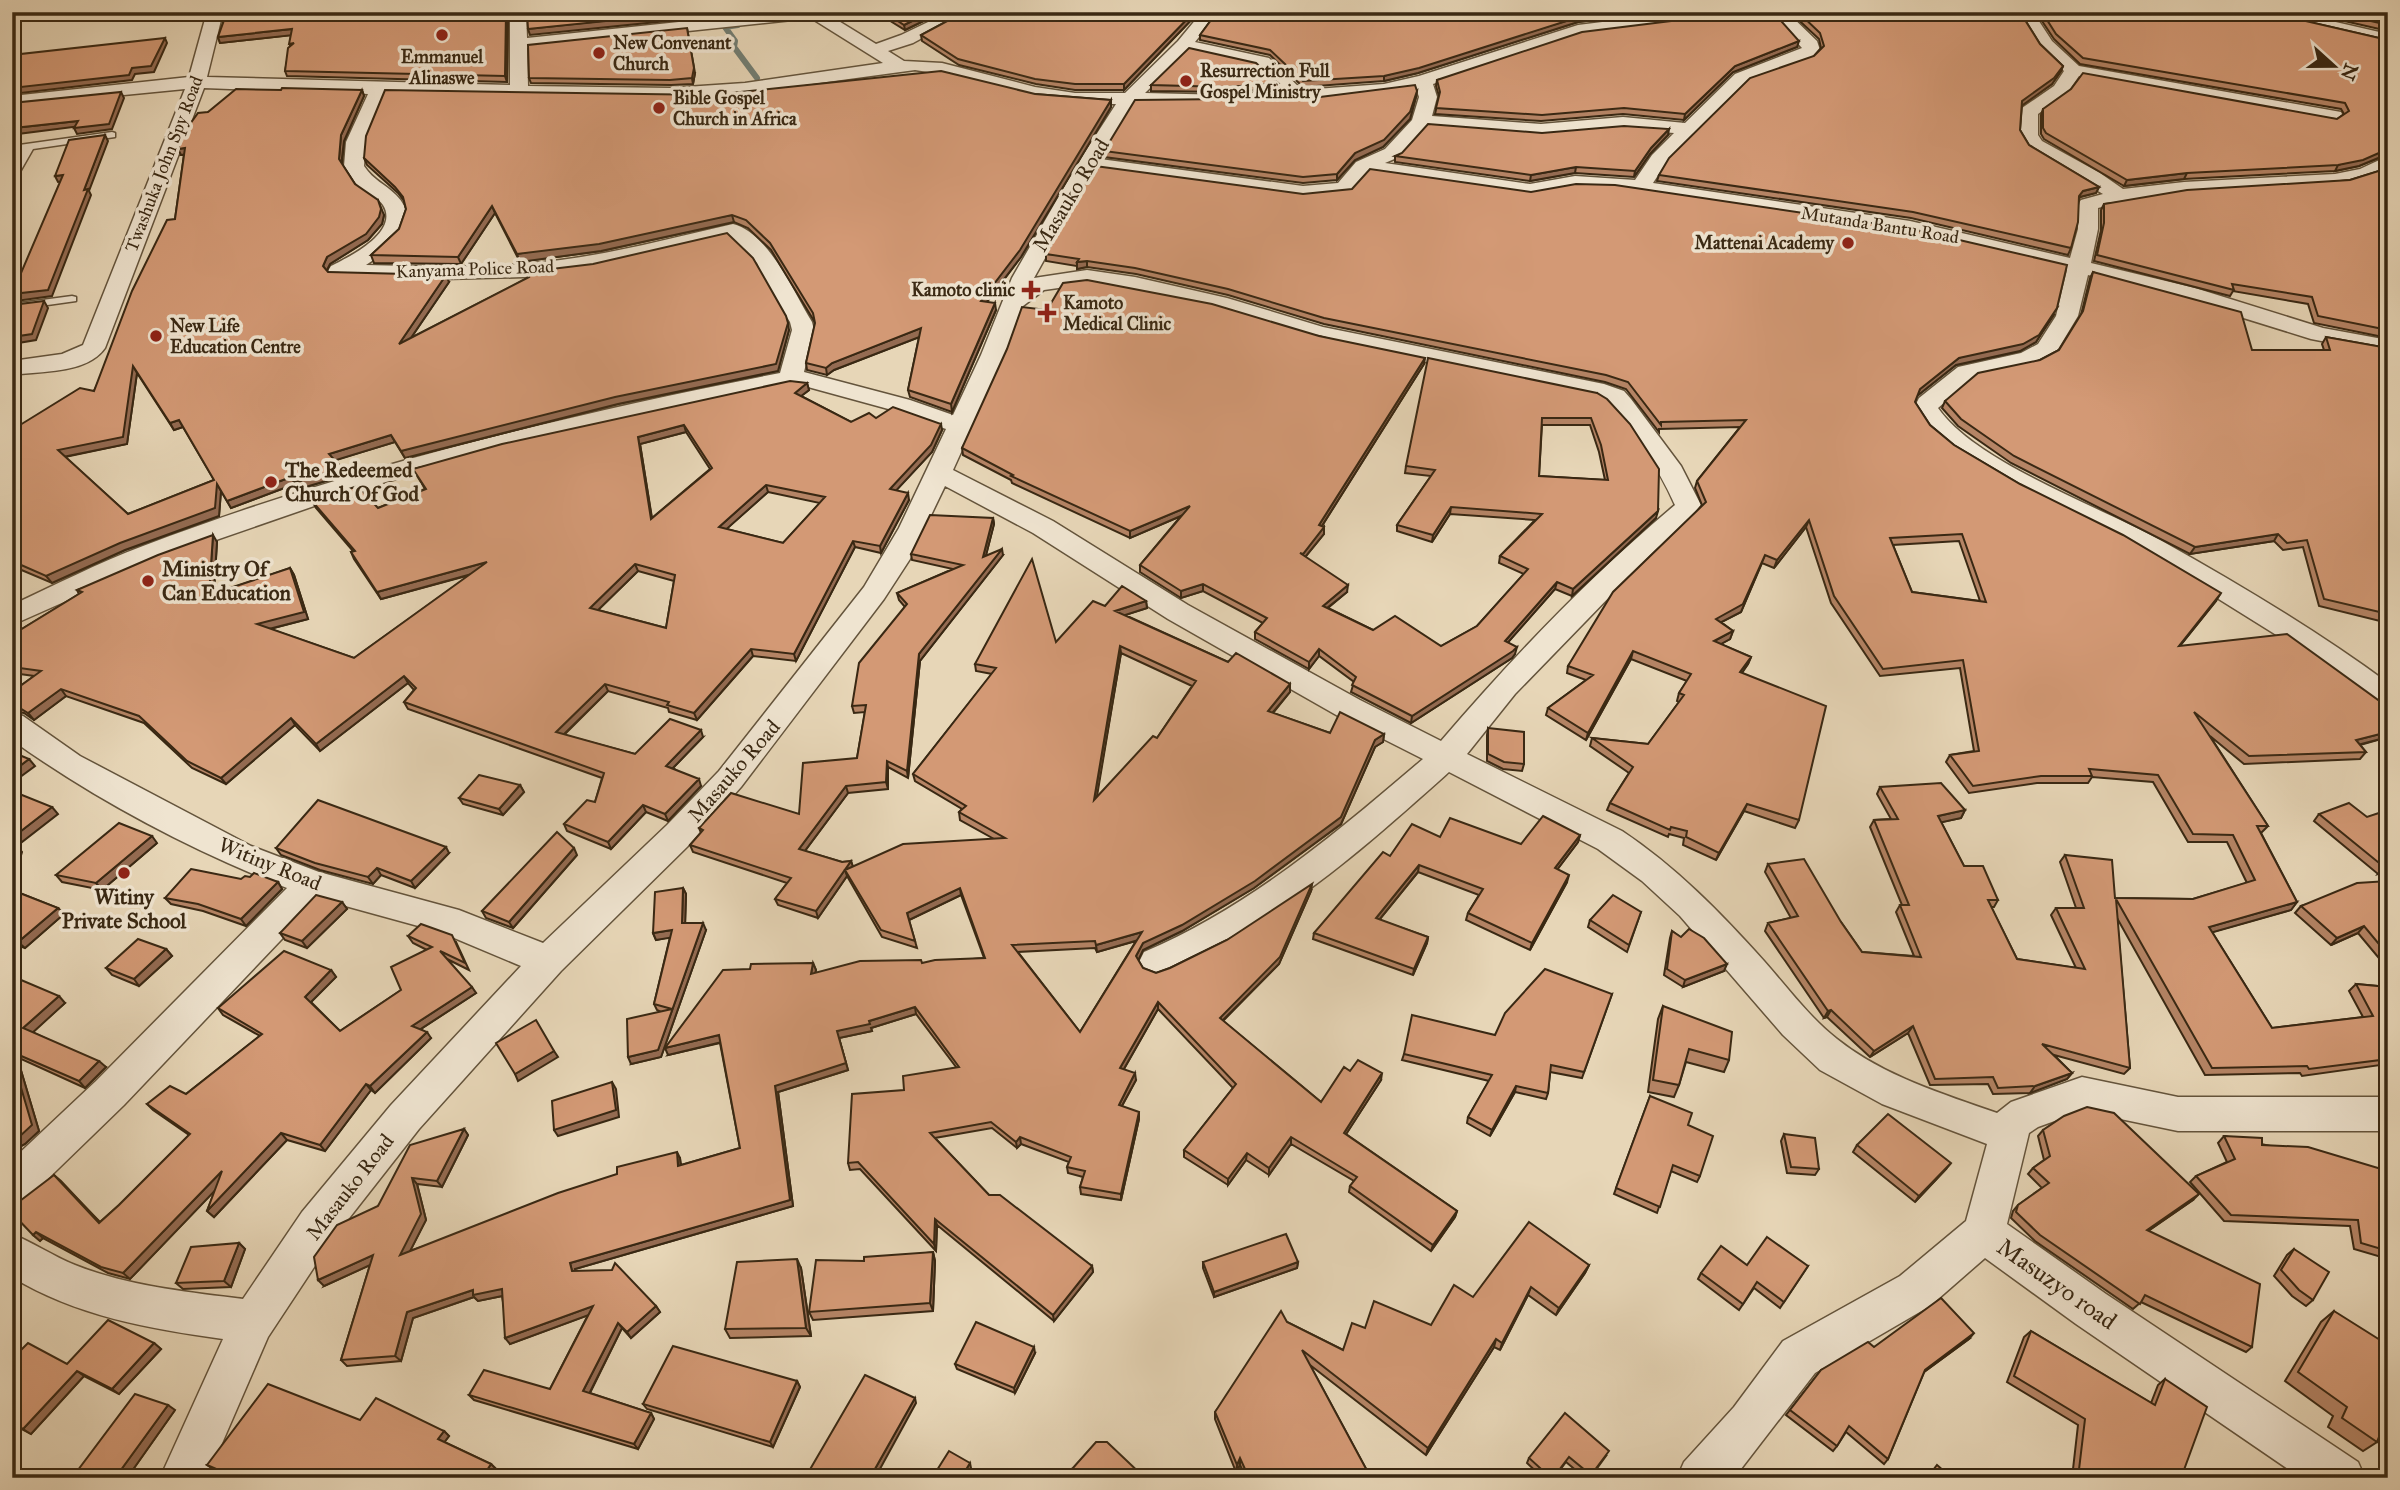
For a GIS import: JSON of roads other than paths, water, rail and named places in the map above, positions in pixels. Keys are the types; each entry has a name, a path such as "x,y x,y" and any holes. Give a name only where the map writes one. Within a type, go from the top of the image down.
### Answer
{"street":[{"name":"Twashuka John Spy Road","path":"12,368 87,353 93,348 197,82 215,12"},
{"path":"519,12 519,92"},
{"path":"519,44 814,12 900,66"},
{"path":"876,50 962,12"},
{"name":"Masauko Road","path":"183,1478 253,1322 317,1226 405,1117 548,961 680,834 730,779 770,731 896,559 993,355 1032,260 1128,100 1184,45 1211,12"},
{"path":"12,101 197,82 379,89 671,93 746,89 900,66 942,68 1056,96 1128,100 1297,96 1384,89 1423,81 1585,21 1726,12"},
{"path":"1641,186 1659,159 1741,78 1805,55 1811,50 1811,45 1777,12"},
{"path":"2025,12 2046,44 2073,70 2334,116"},
{"path":"2269,12 2388,39"},
{"path":"1184,45 1263,62 1285,81 1297,96"},
{"path":"2073,70 2071,77 2057,94 2029,112 2029,135 2041,149 2093,177 2119,196"},
{"path":"1088,163 1315,192 1344,189 1363,166 1392,153 1421,121 1428,97 1423,81"},
{"name":"Kanyama Police Road","path":"379,89 356,142 354,166 368,184 392,203 396,215 392,231 384,243 339,271 507,272 547,269 588,263 733,230 767,260 778,285 801,322 803,330 791,378"},
{"path":"1421,121 1541,130 1623,123 1689,129"},
{"path":"2388,162 2366,174 2336,180 2183,188 2119,196 2088,204 2088,229 2067,316 2047,349 2028,359 1966,372 1928,403 1926,408 1929,417 1952,438 2019,480 2147,543 2286,629 2388,699"},
{"name":"Mutanda Bantu Road","path":"1363,166 1530,190 1575,182 1641,186 1910,227 2187,293 2319,334 2388,347"},
{"path":"1013,303 1038,284 1087,276 1219,303 1319,333 1604,391 1615,396 1668,465 1680,482 1689,507 1641,548 1504,687 1446,757 1340,849 1285,891 1190,948 1157,961"},
{"path":"12,616 151,553 363,480 499,442 791,378 832,386 959,425"},
{"path":"938,472 1043,527 1178,611 1336,701 1609,840 1641,859 1687,899 1794,1021 1831,1057 1921,1104 2008,1134"},
{"name":"Witiny Road","path":"12,723 69,764 239,855 313,884 447,920 548,961"},
{"path":"12,1187 110,1093 313,884"},
{"path":"1984,1233 2012,1123 2025,1114 2082,1094 2178,1114 2388,1115"},
{"name":"Masuzyo road","path":"1700,1478 1750,1423 1799,1357 1915,1291 1984,1233 2091,1309 2342,1478"},
{"path":"12,1254 40,1273 91,1294 161,1309 253,1322"}],"lane":[{"path":"12,149 112,135"},
{"path":"12,177 29,147"},
{"path":"12,307 72,299"}],"waterway":[{"path":"738,25 725,27 735,41 734,47 757,78"}],"place":[{"name":"Emmanuel Alinaswe","path":"442,35"},
{"name":"New Convenant Church","path":"599,53"},
{"name":"Resurrection Full Gospel Ministry","path":"1186,81"},
{"name":"Bible Gospel Church in Africa","path":"659,108"},
{"name":"Mattenai Academy","path":"1848,243"},
{"name":"Kamoto clinic","path":"1031,290"},
{"name":"Kamoto Medical Clinic","path":"1047,313"},
{"name":"New Life Education Centre","path":"156,336"},
{"name":"The Redeemed Church Of God","path":"271,482"},
{"name":"Ministry Of Can Education","path":"148,581"},
{"name":"Witiny Private School","path":"124,873"}]}
